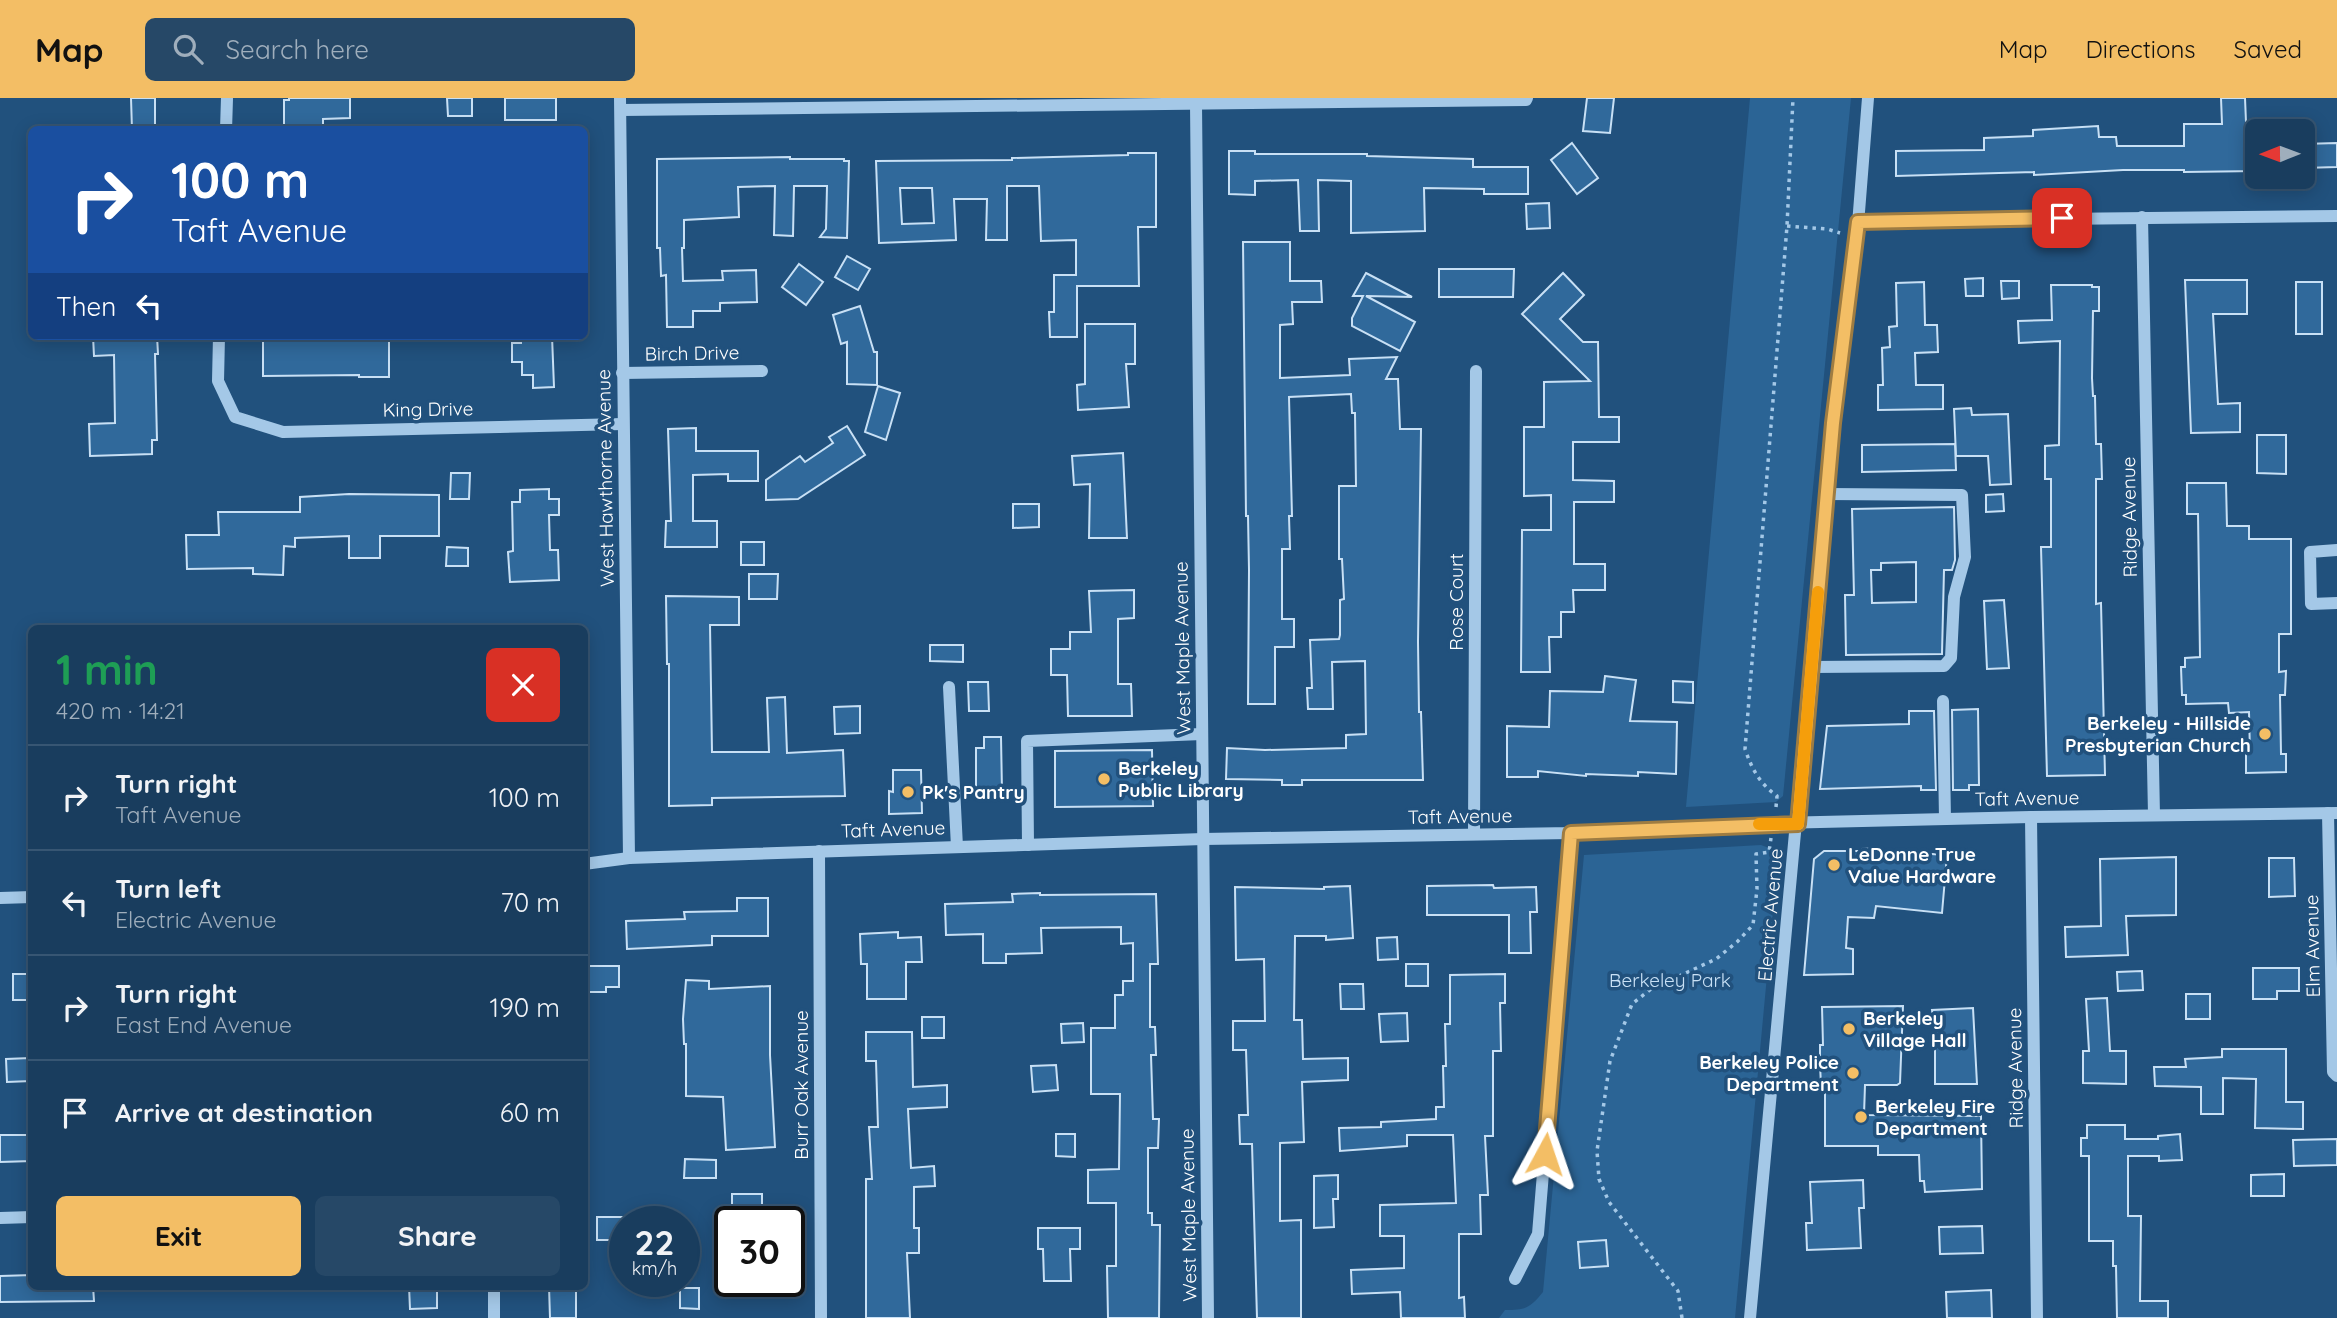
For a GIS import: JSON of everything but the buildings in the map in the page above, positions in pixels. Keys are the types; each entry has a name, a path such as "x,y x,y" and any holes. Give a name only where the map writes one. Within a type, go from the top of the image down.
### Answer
{"street":[{"path":"226,126 227,98"},
{"name":"Electric Avenue","path":"1750,1318 1798,824 1833,423 1857,237 1868,98"},
{"path":"620,104 1196,104 1527,99"},
{"name":"West Hawthorne Avenue","path":"620,104 629,858"},
{"name":"West Maple Avenue","path":"1196,104 1208,1318"},
{"path":"1858,222 2337,216"},
{"name":"Ridge Avenue","path":"2142,217 2154,815"},
{"name":"King Drive","path":"219,340 218,381 235,418 283,432 623,424"},
{"name":"Birch Drive","path":"622,373 762,371"},
{"name":"Rose Court","path":"1474,834 1476,371"},
{"path":"1812,667 1944,666 1951,659 1954,597 1965,556 1962,495 1827,494"},
{"path":"2337,550 2310,552 2311,604 2337,603"},
{"path":"949,687 957,847"},
{"path":"1942,701 1945,819"},
{"path":"1028,845 1027,741 1202,734"},
{"name":"Taft Avenue","path":"588,863 629,858 1203,839 1571,833 2031,817 2333,813"},
{"name":"Elm Avenue","path":"2333,813 2333,1072 2337,1076"},
{"name":"Ridge Avenue","path":"2031,817 2037,1318"},
{"path":"1515,1279 1538,1234 1571,833"},
{"name":"Burr Oak Avenue","path":"819,851 821,1318"},
{"path":"0,898 28,897"},
{"path":"0,1217 28,1217"},
{"path":"494,1290 494,1318"}],"path":[{"path":"1777,796 1767,789 1754,773 1745,749 1787,226 1793,98"},
{"path":"1787,226 1827,229 1857,237"},
{"path":"1682,1318 1678,1291 1609,1202 1599,1179 1597,1151 1611,1060 1632,1004 1651,989 1716,959 1753,925 1756,854 1769,852"}],"green space":[{"path":"1750,98 1851,98 1783,796 1776,802 1686,807"},
{"name":"Berkeley Park","path":"1761,845 1769,848 1778,858 1735,1318 1499,1318 1505,1310 1527,1307 1543,1292 1584,855"}],"slow traffic":[{"path":"1759,824 1798,824 1818,592"}],"place":[{"name":"Berkeley - Hillside Presbyterian Church","path":"2265,734"},
{"name":"Berkeley Public Library","path":"1104,779"},
{"name":"Pk's Pantry","path":"908,792"},
{"name":"LeDonne True Value Hardware","path":"1834,865"},
{"name":"Berkeley Village Hall","path":"1849,1029"},
{"name":"Berkeley Police Department","path":"1853,1073"},
{"name":"Berkeley Fire Department","path":"1861,1117"}],"route":[{"path":"1545,1154 1571,833 1798,824 1833,423 1858,222 2062,218"}]}
